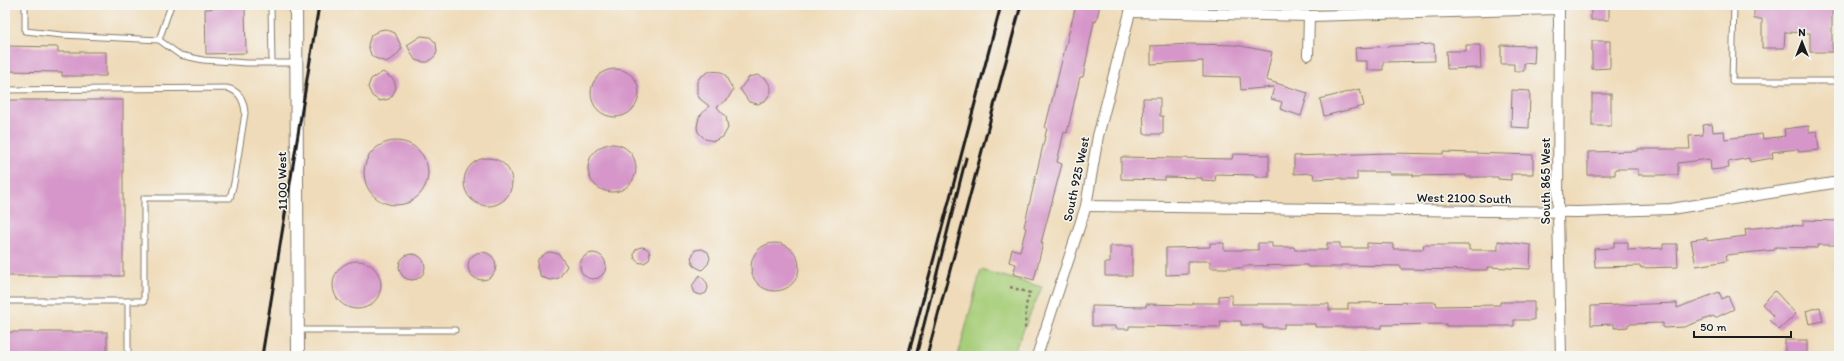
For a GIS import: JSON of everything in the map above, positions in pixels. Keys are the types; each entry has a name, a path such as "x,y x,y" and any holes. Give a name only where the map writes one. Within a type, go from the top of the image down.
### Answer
{"street":[{"name":"1100 West","path":"296,5 298,356"},
{"path":"1131,9 1309,16 1559,7"},
{"name":"South 865 West","path":"1559,7 1558,212 1561,356"},
{"name":"South 925 West","path":"1037,356 1086,206 1098,136 1131,9"},
{"path":"1308,55 1309,16"},
{"name":"West 2100 South","path":"1086,206 1558,212 1671,209 1839,182"}],"lane":[{"path":"25,5 25,30 62,35 159,40 180,55 203,60 248,63 297,62"},
{"path":"159,40 171,5"},
{"path":"271,5 272,63"},
{"path":"1734,5 1732,81 1839,80"},
{"path":"5,90 226,88 238,93 242,98 245,113 234,183 230,198 144,198 144,301 5,301"},
{"path":"128,301 128,356"},
{"path":"298,330 455,330"}],"path":[{"path":"1010,287 1030,293 1026,305 1025,329 1027,330"}],"green space":[{"path":"981,270 1042,287 1016,347 1015,356 958,356"}],"building":[{"path":"1076,5 1100,5 1096,22 1094,21 1083,77 1080,77 1067,133 1064,132 1057,162 1062,164 1041,243 1043,243 1034,280 1013,274 1016,264 1009,262 1012,249 1020,251 1026,228 1024,227 1047,128 1045,128"},
{"path":"1591,5 1609,5 1609,20 1591,20"},
{"path":"1754,5 1832,5 1832,52 1810,52 1810,33 1785,32 1784,48 1762,48 1762,19 1754,19"},
{"path":"245,7 246,53 206,54 205,9"},
{"path":"385,29 395,33 402,48 395,57 386,62 371,55 368,45 371,35"},
{"path":"421,36 430,37 436,43 437,52 428,62 415,60 407,45"},
{"path":"1592,41 1610,41 1610,68 1592,69"},
{"path":"1191,44 1236,45 1272,52 1266,80 1308,93 1301,116 1280,109 1282,102 1271,99 1274,87 1241,90 1240,77 1203,76 1203,61 1151,64 1151,46"},
{"path":"1434,44 1435,61 1383,62 1383,70 1367,70 1367,61 1356,61 1355,48"},
{"path":"1466,45 1480,45 1481,68 1447,69 1446,51 1466,51"},
{"path":"1501,45 1535,46 1534,64 1524,63 1524,71 1514,71 1514,64 1501,64"},
{"path":"5,46 58,47 58,52 106,52 106,76 62,76 62,72 5,71"},
{"path":"610,69 620,69 632,76 639,88 639,98 632,110 620,117 610,117 602,113 595,106 591,98 591,88 595,80 602,73"},
{"path":"710,71 721,72 725,75 733,90 727,100 717,107 726,117 728,128 723,137 714,141 705,139 698,132 697,127 699,117 709,106 700,99 697,94 697,82 700,77"},
{"path":"383,72 394,80 396,88 389,99 380,101 372,96 368,87 371,79"},
{"path":"758,75 766,79 771,87 771,92 766,100 758,104 749,102 740,89 749,77"},
{"path":"1360,89 1364,106 1324,116 1320,99"},
{"path":"1512,90 1530,91 1529,128 1511,127"},
{"path":"1592,94 1611,94 1611,126 1592,126"},
{"path":"1143,98 1160,98 1160,116 1163,116 1163,134 1144,134"},
{"path":"5,100 123,100 123,276 5,276"},
{"path":"1712,124 1713,132 1724,131 1725,139 1762,134 1763,139 1785,136 1784,129 1809,126 1809,132 1817,131 1819,150 1799,152 1798,149 1772,152 1773,158 1750,162 1749,158 1728,162 1729,168 1711,170 1710,159 1678,163 1678,175 1638,175 1638,169 1615,169 1615,175 1588,175 1588,152 1638,151 1638,149 1690,149 1689,136 1703,135 1702,125"},
{"path":"390,141 402,141 419,150 426,161 428,173 426,185 419,196 402,205 390,205 378,200 369,191 364,179 364,167 369,155 378,146"},
{"path":"607,144 617,144 629,151 636,163 636,173 629,185 617,192 607,192 599,188 592,181 588,173 588,163 592,155 599,148"},
{"path":"1443,152 1533,155 1533,174 1511,174 1511,180 1498,179 1498,177 1466,177 1466,175 1413,176 1413,174 1389,174 1389,172 1357,172 1357,180 1342,180 1342,178 1314,179 1313,173 1294,174 1294,156 1389,153 1443,154"},
{"path":"1233,154 1269,155 1269,177 1255,177 1255,175 1216,174 1215,181 1202,180 1202,178 1165,177 1165,180 1121,179 1121,157 1232,159"},
{"path":"483,158 493,158 505,165 512,177 512,187 505,199 493,206 483,206 475,202 468,195 464,187 464,177 468,169 475,162"},
{"path":"1803,220 1839,221 1839,245 1818,245 1817,248 1775,247 1775,250 1726,255 1727,261 1696,266 1691,240 1707,238 1707,241 1746,236 1745,229 1782,225 1803,226"},
{"path":"1498,241 1531,245 1530,269 1487,267 1487,270 1401,269 1401,266 1341,265 1341,267 1308,267 1307,265 1210,268 1210,261 1188,261 1188,274 1166,275 1166,248 1210,247 1210,243 1224,243 1224,250 1258,250 1258,243 1272,243 1272,247 1294,247 1295,250 1327,250 1327,243 1340,243 1340,248 1367,248 1367,243 1393,244 1393,249 1424,249 1423,245 1469,245 1469,250 1498,250"},
{"path":"1614,242 1628,242 1628,250 1663,248 1663,244 1677,244 1678,267 1595,267 1594,249 1614,248"},
{"path":"770,243 780,243 792,250 799,262 799,272 792,284 780,291 770,291 762,287 755,280 751,272 751,262 755,254 762,247"},
{"path":"1110,246 1132,246 1132,276 1105,276 1105,263 1110,263"},
{"path":"639,247 645,247 650,252 648,261 645,263 639,263 634,258 634,252"},
{"path":"702,249 708,252 710,258 708,264 702,270 694,266 691,258 695,250"},
{"path":"482,252 492,256 496,266 492,276 482,280 472,276 468,266 472,256"},
{"path":"550,252 559,254 567,266 559,278 550,280 541,277 537,268 538,259"},
{"path":"593,253 602,257 606,266 602,275 593,279 584,275 580,266 584,257"},
{"path":"412,254 421,258 425,267 421,276 412,280 403,276 399,267 403,258"},
{"path":"352,261 362,261 374,268 381,280 381,290 374,302 362,309 352,309 344,305 337,298 333,290 333,280 337,272 344,265"},
{"path":"700,275 707,283 708,288 706,293 701,295 694,293 692,288"},
{"path":"1775,291 1796,314 1779,330 1769,320 1773,316 1762,304"},
{"path":"1719,292 1722,299 1728,296 1734,309 1715,318 1714,316 1684,327 1663,328 1663,323 1628,324 1628,327 1614,328 1614,324 1591,325 1591,306 1677,303 1677,308"},
{"path":"1232,295 1232,304 1329,304 1329,310 1348,310 1348,303 1436,302 1437,306 1500,305 1500,302 1534,302 1534,320 1514,320 1514,326 1446,326 1446,324 1382,325 1382,328 1315,327 1315,324 1284,324 1284,328 1263,328 1263,325 1241,325 1241,321 1220,321 1221,327 1129,326 1129,329 1115,329 1115,326 1092,326 1092,306 1146,307 1146,304 1193,305 1193,303 1219,303 1219,296"},
{"path":"1820,307 1823,321 1809,324 1806,311"},
{"path":"5,332 107,332 107,356 5,356"},
{"path":"1785,340 1807,340 1807,356 1785,356"}],"railway":[{"path":"262,356 319,5"},
{"path":"908,356 1001,5"},
{"path":"927,356 1021,5"},
{"path":"916,356 966,158"}]}
